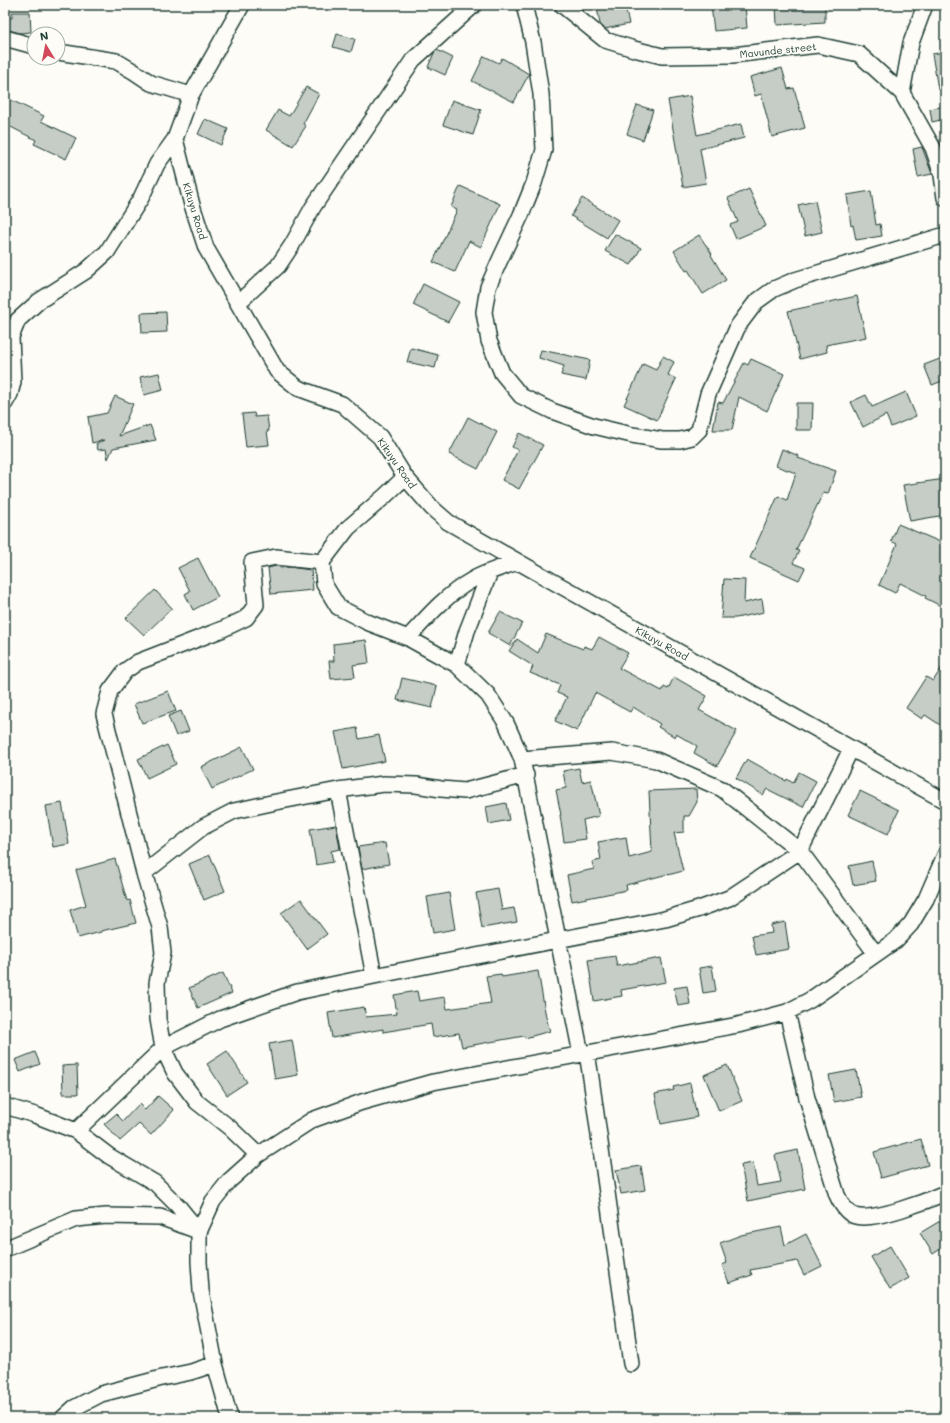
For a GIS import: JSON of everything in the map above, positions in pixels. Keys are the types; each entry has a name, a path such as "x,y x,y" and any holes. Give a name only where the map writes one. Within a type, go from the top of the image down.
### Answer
{"street":[{"path":"5,403 10,394 13,382 11,337 18,320 39,301 86,272 107,252 141,198 157,164 175,139 191,95 242,5"},
{"path":"238,303 278,266 292,245 313,207 413,60 474,5"},
{"path":"524,5 533,42 541,94 544,150 521,216 488,287 484,312 489,341 502,373 521,396 552,411 594,426 662,440 680,440 692,437 699,430 708,394 738,326 756,302 774,289 796,280 945,235"},
{"name":"Mavunde street","path":"562,5 605,40 662,56 733,55 818,45 859,54 902,92 933,148 943,177 945,198"},
{"path":"902,92 911,43 925,5"},
{"path":"5,38 26,44"},
{"path":"66,53 116,61 151,83 191,95"},
{"name":"Kikuyu Road","path":"175,139 192,205 206,248 277,371 298,388 342,404 380,437 405,477 432,508 448,522 945,801"},
{"path":"405,477 348,528 322,562 324,584 338,607 367,622 408,638 457,665 488,695 506,724 522,759 558,941 592,1085 631,1364"},
{"path":"258,1155 230,1128 196,1102 175,1073 163,1048 158,1019 157,982 163,953 160,927 144,873 104,714 110,691 125,671 138,662 223,629 246,618 256,605 252,562 276,557 322,562"},
{"path":"408,638 433,611 456,590 472,580 518,562"},
{"path":"457,665 467,631 490,572"},
{"path":"76,1131 163,1048 220,1020 297,992 665,919 729,898 800,851 852,749"},
{"path":"522,759 612,752 656,760 722,789 800,851 876,954"},
{"path":"144,873 203,827 234,811 338,790 384,784 416,785 465,791 526,775"},
{"path":"338,790 374,976"},
{"path":"230,1418 215,1364 201,1291 199,1232 213,1201 228,1181 258,1155 312,1120 362,1102 433,1082 738,1025 787,1012 810,1000 896,940 911,924 926,899 945,855"},
{"path":"787,1012 807,1098 837,1195 840,1203 846,1210 855,1216 864,1218 876,1216 920,1204 945,1193"},
{"path":"5,1106 35,1115 76,1131 109,1156 155,1183 178,1206 199,1232"},
{"path":"5,1249 76,1220 106,1216 160,1217 199,1232"},
{"path":"63,1418 74,1408 101,1394 191,1372 215,1364"}],"building":[{"path":"609,5 625,5 629,24 605,29 600,24 597,8"},
{"path":"711,5 745,5 747,28 714,31"},
{"path":"776,5 825,5 825,22 777,25"},
{"path":"12,12 30,12 31,26 26,26 26,32 20,33 5,29 5,18 12,18"},
{"path":"337,34 355,39 351,52 333,47"},
{"path":"437,50 453,58 445,75 428,67 434,53"},
{"path":"945,52 945,89 938,89 932,54"},
{"path":"484,56 499,63 502,58 529,74 514,102 472,81"},
{"path":"782,68 788,89 794,88 805,128 772,137 761,94 755,96 750,77"},
{"path":"306,87 319,94 303,124 306,126 293,146 266,130 278,110 289,116"},
{"path":"690,96 697,135 741,124 744,138 700,149 706,183 683,187 668,100"},
{"path":"9,99 44,116 41,121 76,138 66,159 34,144 36,140 5,124 5,107"},
{"path":"452,100 481,110 473,135 443,125"},
{"path":"637,105 653,110 643,140 627,134"},
{"path":"945,106 945,119 932,122 930,109"},
{"path":"205,119 228,129 221,145 198,134"},
{"path":"922,147 932,174 918,177 913,149"},
{"path":"460,186 500,204 481,247 469,241 455,272 433,262 457,210 451,207"},
{"path":"749,189 766,226 736,239 730,225 738,222 728,198"},
{"path":"871,191 876,225 880,224 882,236 856,240 853,225 851,226 847,195"},
{"path":"582,198 618,220 607,238 571,216"},
{"path":"815,201 822,232 805,236 798,205"},
{"path":"615,234 641,248 631,265 605,251"},
{"path":"699,235 712,254 711,255 726,280 703,294 688,270 686,271 674,251"},
{"path":"423,284 459,302 448,322 413,305"},
{"path":"857,296 866,337 826,345 827,352 800,359 788,311"},
{"path":"166,312 167,332 142,333 141,313"},
{"path":"411,348 438,355 435,368 407,362"},
{"path":"541,350 590,360 586,380 561,375 564,366 539,358"},
{"path":"663,356 674,362 668,375 676,379 657,420 624,405 643,364 656,370"},
{"path":"945,357 945,380 932,385 924,365"},
{"path":"751,359 784,374 767,411 739,397 732,430 713,430 718,402 723,403 744,363 748,365"},
{"path":"159,373 163,390 144,395 140,377"},
{"path":"906,392 916,416 891,427 886,415 863,427 851,402 866,395 872,407"},
{"path":"115,396 133,404 119,436 150,425 156,440 113,448 108,459 106,449 98,450 96,444 104,440 92,443 88,417 107,413"},
{"path":"796,403 813,403 812,430 796,430"},
{"path":"254,413 255,417 267,416 269,445 246,447 242,414"},
{"path":"468,417 497,432 478,469 449,454"},
{"path":"519,433 543,445 519,489 502,480 518,450 512,447"},
{"path":"782,449 799,456 798,458 836,471 828,494 823,493 796,550 799,551 793,563 805,568 799,580 750,558 778,496 787,500 796,473 776,466"},
{"path":"945,479 945,515 910,521 903,485"},
{"path":"898,524 945,544 945,608 925,598 926,596 900,583 895,593 879,585 897,544 891,541"},
{"path":"198,558 218,597 193,610 185,594 190,591 178,568"},
{"path":"280,566 280,568 289,567 311,570 313,590 271,594 268,568"},
{"path":"724,579 745,580 744,603 762,599 764,612 736,618 721,618"},
{"path":"155,590 172,608 144,635 126,618"},
{"path":"500,612 522,623 510,646 488,633"},
{"path":"546,634 583,649 584,646 592,649 599,637 628,653 619,668 662,691 664,687 668,689 674,677 707,696 699,710 737,731 717,766 694,753 697,746 676,734 675,737 658,727 660,724 633,707 630,712 595,693 577,731 555,721 567,697 557,693 560,685 530,673 533,666 509,651 517,639 538,653"},
{"path":"366,640 369,663 353,665 355,677 331,679 329,661 334,661 333,644"},
{"path":"945,663 945,728 925,715 922,719 906,708 926,677 933,681"},
{"path":"402,678 437,686 432,708 397,700"},
{"path":"168,691 176,711 142,723 134,704"},
{"path":"181,711 189,731 176,736 168,716"},
{"path":"357,728 359,739 379,735 385,761 343,769 335,732"},
{"path":"167,745 176,764 147,778 138,759"},
{"path":"242,747 253,769 212,789 201,767"},
{"path":"747,759 786,781 787,779 793,783 799,772 816,781 803,807 767,789 763,795 736,778"},
{"path":"579,768 582,782 591,780 599,816 583,820 586,839 564,842 556,790 566,788 563,771"},
{"path":"696,789 697,802 689,816 684,816 684,832 674,833 683,871 626,885 627,890 572,901 567,875 594,869 592,862 601,860 598,842 626,837 629,858 652,852 649,791"},
{"path":"860,791 899,810 888,834 848,815"},
{"path":"62,803 69,844 53,847 46,806"},
{"path":"506,803 509,820 489,824 486,807"},
{"path":"336,825 340,849 331,851 333,862 316,865 310,829"},
{"path":"385,843 389,864 362,869 358,847"},
{"path":"210,855 225,891 204,900 189,864"},
{"path":"115,859 127,901 130,900 136,923 78,938 70,910 86,905 76,870"},
{"path":"872,861 876,881 853,885 849,866"},
{"path":"498,889 502,910 514,908 517,922 482,928 476,893"},
{"path":"449,893 455,929 433,933 427,897"},
{"path":"301,899 327,934 307,949 281,913"},
{"path":"785,922 789,949 756,955 752,936 772,933 771,925"},
{"path":"615,956 617,966 661,958 666,982 621,990 622,996 594,1001 588,960"},
{"path":"712,966 716,991 703,993 699,968"},
{"path":"538,971 550,1031 525,1038 524,1036 462,1047 459,1033 433,1037 431,1024 383,1032 383,1029 332,1038 328,1013 364,1007 366,1017 397,1014 394,995 417,991 419,1001 445,997 447,1009 491,1003 486,976 501,974 502,977"},
{"path":"223,973 232,993 198,1008 189,988"},
{"path":"687,986 690,1004 678,1006 674,988"},
{"path":"292,1040 298,1075 275,1079 269,1044"},
{"path":"227,1051 247,1082 227,1095 207,1064"},
{"path":"35,1052 40,1064 20,1072 15,1060"},
{"path":"77,1065 78,1094 63,1094 62,1066"},
{"path":"727,1065 742,1101 719,1111 704,1075"},
{"path":"856,1070 861,1097 834,1102 829,1075"},
{"path":"690,1083 697,1117 661,1124 655,1094 674,1090 673,1087"},
{"path":"158,1096 174,1110 151,1135 139,1124 120,1141 104,1124 116,1114 123,1121 139,1104 145,1110"},
{"path":"921,1139 928,1165 881,1178 874,1152"},
{"path":"798,1150 805,1189 748,1201 741,1165 753,1163 757,1186 781,1182 775,1155"},
{"path":"641,1166 645,1190 621,1194 616,1170"},
{"path":"945,1218 945,1246 933,1254 920,1233"},
{"path":"781,1227 785,1245 806,1234 822,1266 804,1275 797,1261 750,1270 752,1275 729,1283 722,1265 727,1263 720,1243 741,1235"},
{"path":"890,1246 909,1278 890,1289 871,1257"}]}
